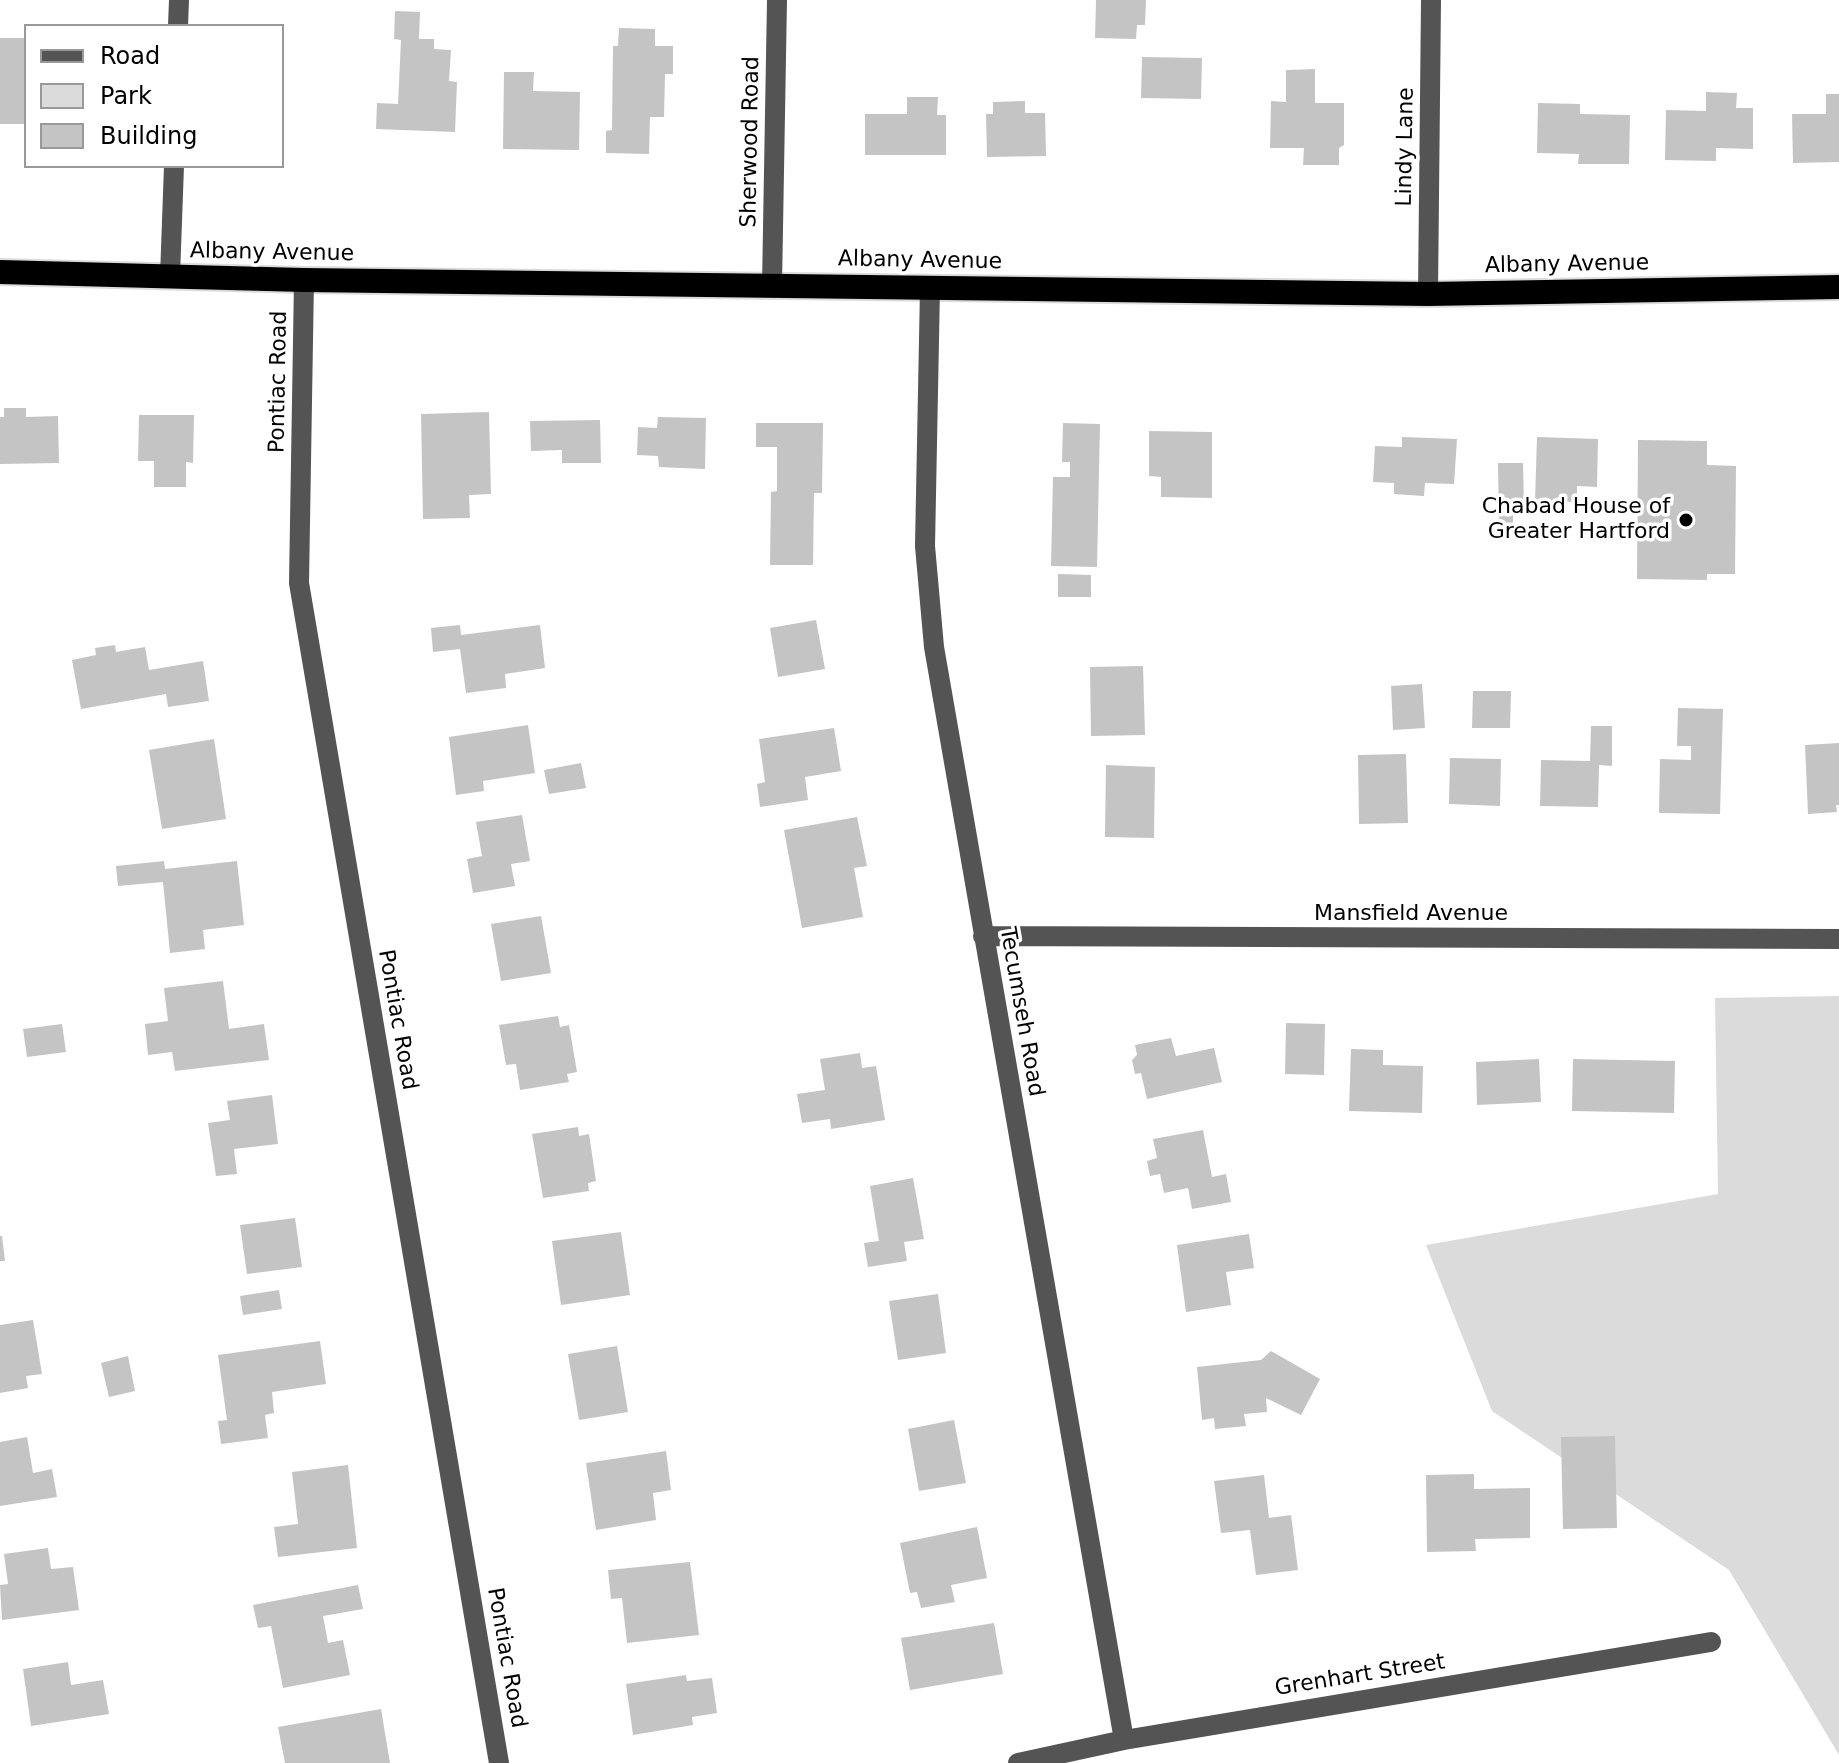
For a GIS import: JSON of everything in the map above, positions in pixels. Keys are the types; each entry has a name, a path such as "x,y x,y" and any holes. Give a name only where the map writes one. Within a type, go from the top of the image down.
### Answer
{"highway":[{"name":"Albany Avenue","path":"0,272 304,280 1428,294 1839,287"}],"street":[{"path":"178,24 179,0"},
{"name":"Sherwood Road","path":"772,285 777,0"},
{"name":"Lindy Lane","path":"1428,294 1431,0"},
{"path":"170,276 174,168"},
{"name":"Pontiac Road","path":"304,280 299,583 499,1763"},
{"name":"Tecumseh Road","path":"930,288 925,546 934,647 1124,1740"},
{"name":"Mansfield Avenue","path":"983,936 1839,939"},
{"name":"Grenhart Street","path":"1018,1763 1124,1740 1711,1642"}],"green space":[{"path":"1839,996 1839,1755 1729,1570 1492,1411 1426,1245 1718,1194 1715,998"}],"building":[{"path":"1096,0 1146,0 1145,25 1137,25 1136,39 1095,38"},
{"path":"395,11 420,12 419,39 434,39 434,49 451,50 449,81 457,82 455,132 376,129 377,103 398,104 401,40 394,39"},
{"path":"619,28 655,29 655,46 673,46 673,74 665,74 664,117 650,117 649,154 606,153 606,131 612,130 613,46 618,46"},
{"path":"0,38 24,38 24,124 0,124"},
{"path":"1142,57 1202,58 1201,99 1141,98"},
{"path":"1315,69 1315,103 1344,103 1344,145 1339,148 1339,165 1303,165 1304,148 1270,148 1271,101 1286,102 1286,70"},
{"path":"504,72 534,72 533,91 580,92 579,150 503,149"},
{"path":"1706,92 1737,93 1736,108 1753,108 1753,149 1716,148 1716,161 1665,160 1666,110 1706,111"},
{"path":"1826,94 1839,94 1839,162 1793,163 1792,114 1826,114"},
{"path":"907,97 938,97 937,115 946,115 946,155 865,155 865,114 907,114"},
{"path":"1025,101 1025,113 1045,113 1046,156 987,157 986,114 993,114 993,102"},
{"path":"1538,103 1580,104 1580,114 1630,115 1629,164 1578,164 1579,154 1537,153"},
{"path":"4,408 26,408 26,417 58,416 59,463 0,464 0,417 4,417"},
{"path":"489,412 491,494 469,495 470,518 423,519 421,414"},
{"path":"139,415 194,415 193,463 186,462 186,487 154,487 154,461 138,461"},
{"path":"658,417 706,418 705,469 659,467 658,456 637,455 638,427 657,428"},
{"path":"600,420 601,463 562,463 562,450 531,451 530,421"},
{"path":"756,423 823,423 822,493 814,493 813,565 770,565 771,492 777,491 777,447 756,447"},
{"path":"1063,423 1100,424 1097,567 1051,566 1053,477 1070,477 1070,462 1062,462"},
{"path":"1149,431 1212,432 1212,498 1161,497 1161,477 1149,476"},
{"path":"1402,437 1457,439 1454,484 1425,483 1424,496 1394,494 1394,483 1373,482 1375,446 1402,447"},
{"path":"1537,437 1598,439 1597,487 1577,486 1577,502 1535,501"},
{"name":"Chabad House of Greater Hartford","path":"1638,440 1707,441 1707,465 1736,466 1735,574 1707,574 1707,580 1637,579"},
{"path":"1498,463 1523,463 1524,504 1513,504 1513,526 1499,526"},
{"path":"1058,574 1091,575 1091,597 1058,597"},
{"path":"816,620 825,669 778,677 770,628"},
{"path":"460,625 461,635 540,625 545,668 505,674 506,688 466,693 460,649 433,652 431,628"},
{"path":"115,645 116,652 145,647 149,670 203,661 209,701 168,707 166,694 81,709 72,660 96,655 95,648"},
{"path":"1143,666 1145,735 1091,736 1090,667"},
{"path":"1422,684 1425,728 1393,730 1391,686"},
{"path":"1473,691 1511,691 1510,728 1472,728"},
{"path":"1678,708 1723,709 1720,814 1659,813 1660,759 1691,760 1691,746 1677,746"},
{"path":"528,725 535,773 483,781 484,791 456,795 449,737"},
{"path":"1591,726 1612,726 1612,766 1599,765 1598,807 1540,806 1541,760 1590,761"},
{"path":"834,728 841,771 805,777 808,800 760,807 757,784 765,782 759,739"},
{"path":"214,739 226,819 162,829 149,750"},
{"path":"1839,743 1837,812 1808,814 1805,745"},
{"path":"1406,754 1408,823 1359,824 1358,755"},
{"path":"1450,758 1501,759 1500,806 1449,804"},
{"path":"581,763 586,788 549,794 544,770"},
{"path":"1106,765 1155,767 1154,838 1105,837"},
{"path":"522,815 530,861 511,864 515,886 473,893 467,859 482,856 476,822"},
{"path":"857,817 867,866 854,868 863,917 802,928 784,830"},
{"path":"164,861 165,869 237,861 244,925 203,930 205,949 170,953 163,882 118,886 116,866"},
{"path":"541,916 551,973 501,981 491,924"},
{"path":"223,981 229,1029 264,1024 269,1060 175,1071 172,1052 148,1055 145,1024 168,1021 164,988"},
{"path":"558,1016 560,1027 569,1025 577,1072 567,1074 569,1082 520,1090 516,1064 506,1065 499,1025"},
{"path":"1286,1023 1325,1024 1324,1075 1285,1074"},
{"path":"62,1024 66,1052 27,1057 23,1029"},
{"path":"1171,1038 1176,1056 1214,1048 1222,1082 1147,1099 1141,1073 1135,1074 1132,1060 1137,1055 1135,1045"},
{"path":"1351,1049 1383,1050 1383,1065 1423,1066 1422,1113 1349,1111"},
{"path":"860,1053 862,1068 876,1066 885,1120 831,1129 830,1119 802,1123 797,1094 825,1090 820,1059"},
{"path":"1539,1059 1541,1102 1477,1105 1476,1062"},
{"path":"1573,1059 1675,1061 1674,1113 1572,1111"},
{"path":"272,1095 278,1144 234,1149 237,1174 216,1176 208,1123 230,1120 227,1101"},
{"path":"578,1127 579,1136 589,1134 596,1181 588,1183 589,1191 543,1198 532,1134"},
{"path":"1203,1130 1212,1177 1226,1174 1231,1202 1192,1209 1188,1188 1164,1193 1160,1174 1150,1176 1147,1161 1157,1158 1153,1139"},
{"path":"913,1178 924,1239 904,1242 907,1261 868,1267 864,1243 879,1241 870,1186"},
{"path":"295,1218 302,1267 247,1274 240,1225"},
{"path":"621,1232 630,1295 561,1305 552,1241"},
{"path":"1249,1234 1254,1268 1226,1272 1231,1305 1186,1312 1177,1245"},
{"path":"2,1236 5,1261 0,1261"},
{"path":"279,1290 282,1309 243,1315 240,1296"},
{"path":"938,1294 946,1353 898,1360 889,1301"},
{"path":"33,1320 42,1374 26,1376 28,1388 0,1393 0,1325"},
{"path":"320,1341 326,1384 272,1392 274,1413 265,1415 268,1438 221,1444 218,1421 227,1420 218,1355"},
{"path":"617,1346 628,1412 579,1420 568,1354"},
{"path":"1271,1351 1320,1379 1301,1415 1266,1398 1267,1412 1244,1414 1246,1426 1215,1429 1214,1418 1202,1420 1197,1367 1261,1360"},
{"path":"128,1356 135,1391 109,1397 101,1363"},
{"path":"954,1420 966,1483 919,1491 908,1429"},
{"path":"1615,1436 1617,1528 1563,1529 1561,1437"},
{"path":"27,1437 33,1473 52,1469 57,1497 0,1506 0,1442"},
{"path":"666,1451 671,1490 653,1493 656,1520 596,1530 586,1463"},
{"path":"348,1465 357,1548 278,1557 274,1527 298,1524 292,1472"},
{"path":"1474,1474 1474,1489 1530,1488 1530,1538 1475,1539 1476,1551 1427,1552 1426,1475"},
{"path":"1264,1475 1269,1518 1291,1515 1298,1570 1256,1575 1250,1530 1221,1533 1214,1481"},
{"path":"977,1527 987,1578 951,1585 955,1602 921,1608 917,1592 910,1593 900,1543"},
{"path":"48,1548 51,1569 73,1567 79,1610 2,1620 0,1585 8,1584 4,1554"},
{"path":"690,1562 699,1635 627,1643 622,1598 611,1599 608,1570"},
{"path":"358,1585 363,1609 323,1616 328,1643 343,1640 350,1675 283,1688 271,1626 258,1628 253,1605"},
{"path":"994,1623 1003,1674 910,1690 901,1638"},
{"path":"68,1662 71,1685 103,1680 109,1714 31,1726 23,1669"},
{"path":"686,1675 687,1681 712,1678 717,1713 692,1717 693,1725 633,1735 626,1684"},
{"path":"381,1709 390,1763 285,1763 278,1727"}],"place":[{"name":"Chabad House of Greater Hartford","path":"1686,520"}]}
